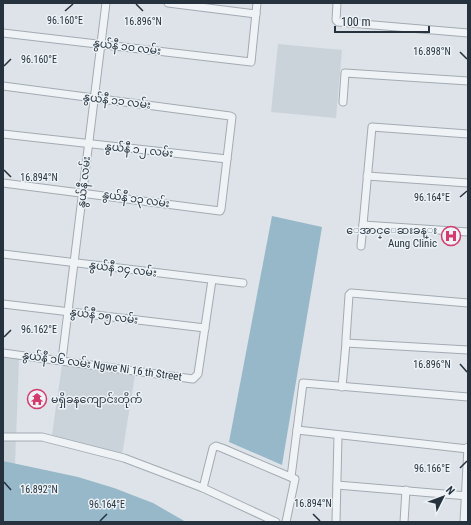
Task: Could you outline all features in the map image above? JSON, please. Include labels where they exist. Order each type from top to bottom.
[{"type":"street","name":"နွယ်နီ လမ်း","points":[[62,360],[67,311],[84,192],[88,144],[106,3]]},
{"type":"street","points":[[168,3],[256,14],[257,3]]},
{"type":"street","points":[[337,3],[336,21],[468,33]]},
{"type":"street","name":"နွယ်နီ ၁၀ လမ်း","points":[[3,33],[251,62],[256,14]]},
{"type":"street","points":[[343,102],[346,73],[468,81]]},
{"type":"street","name":"နွယ်နီ ၁၁ လမ်း","points":[[3,86],[231,116],[227,159]]},
{"type":"street","points":[[361,246],[372,127],[468,134]]},
{"type":"street","name":"နွယ်နီ ၁၂ လမ်း","points":[[3,134],[227,159]]},
{"type":"street","name":"နွယ်နီ ၁၃ လမ်း","points":[[3,182],[221,210],[227,159]]},
{"type":"street","points":[[367,176],[468,183]]},
{"type":"street","points":[[363,225],[468,232]]},
{"type":"street","name":"နွယ်နီ ၁၄ လမ်း","points":[[3,254],[243,283]]},
{"type":"street","points":[[205,328],[212,280]]},
{"type":"street","points":[[342,387],[351,293],[468,303]]},
{"type":"street","name":"နွယ်နီ ၁၅ လမ်း","points":[[3,304],[205,328]]},
{"type":"street","name":"နွယ်နီ ၁၆ လမ်း Ngwe Ni 16 th Street","points":[[3,353],[193,379],[198,374],[205,328]]},
{"type":"street","points":[[346,342],[468,350]]},
{"type":"street","points":[[291,477],[302,383],[468,397]]},
{"type":"street","points":[[297,430],[468,448],[467,496],[464,522]]},
{"type":"street","points":[[336,522],[338,435]]},
{"type":"street","points":[[3,437],[42,437],[124,458],[203,488],[276,522]]},
{"type":"street","points":[[203,488],[214,446],[291,477],[296,481],[286,522]]},
{"type":"street","points":[[337,485],[467,496]]},
{"type":"street","points":[[404,522],[406,490]]},
{"type":"shaded area","points":[[278,44],[342,50],[336,118],[271,112]]},
{"type":"shaded area","points":[[3,356],[19,359],[15,464],[3,461]]},
{"type":"shaded area","points":[[62,365],[135,375],[122,455],[52,435]]},
{"type":"water","points":[[272,216],[322,227],[282,465],[229,442]]},
{"type":"water","points":[[3,461],[78,477],[114,488],[153,503],[186,522],[3,522]]},
{"type":"place","name":"ေအာင္ေဆးခန္း Aung Clinic","points":[[451,236]]},
{"type":"place","name":"မရှိခနကျောင်းတိုက်","points":[[37,399]]}]
